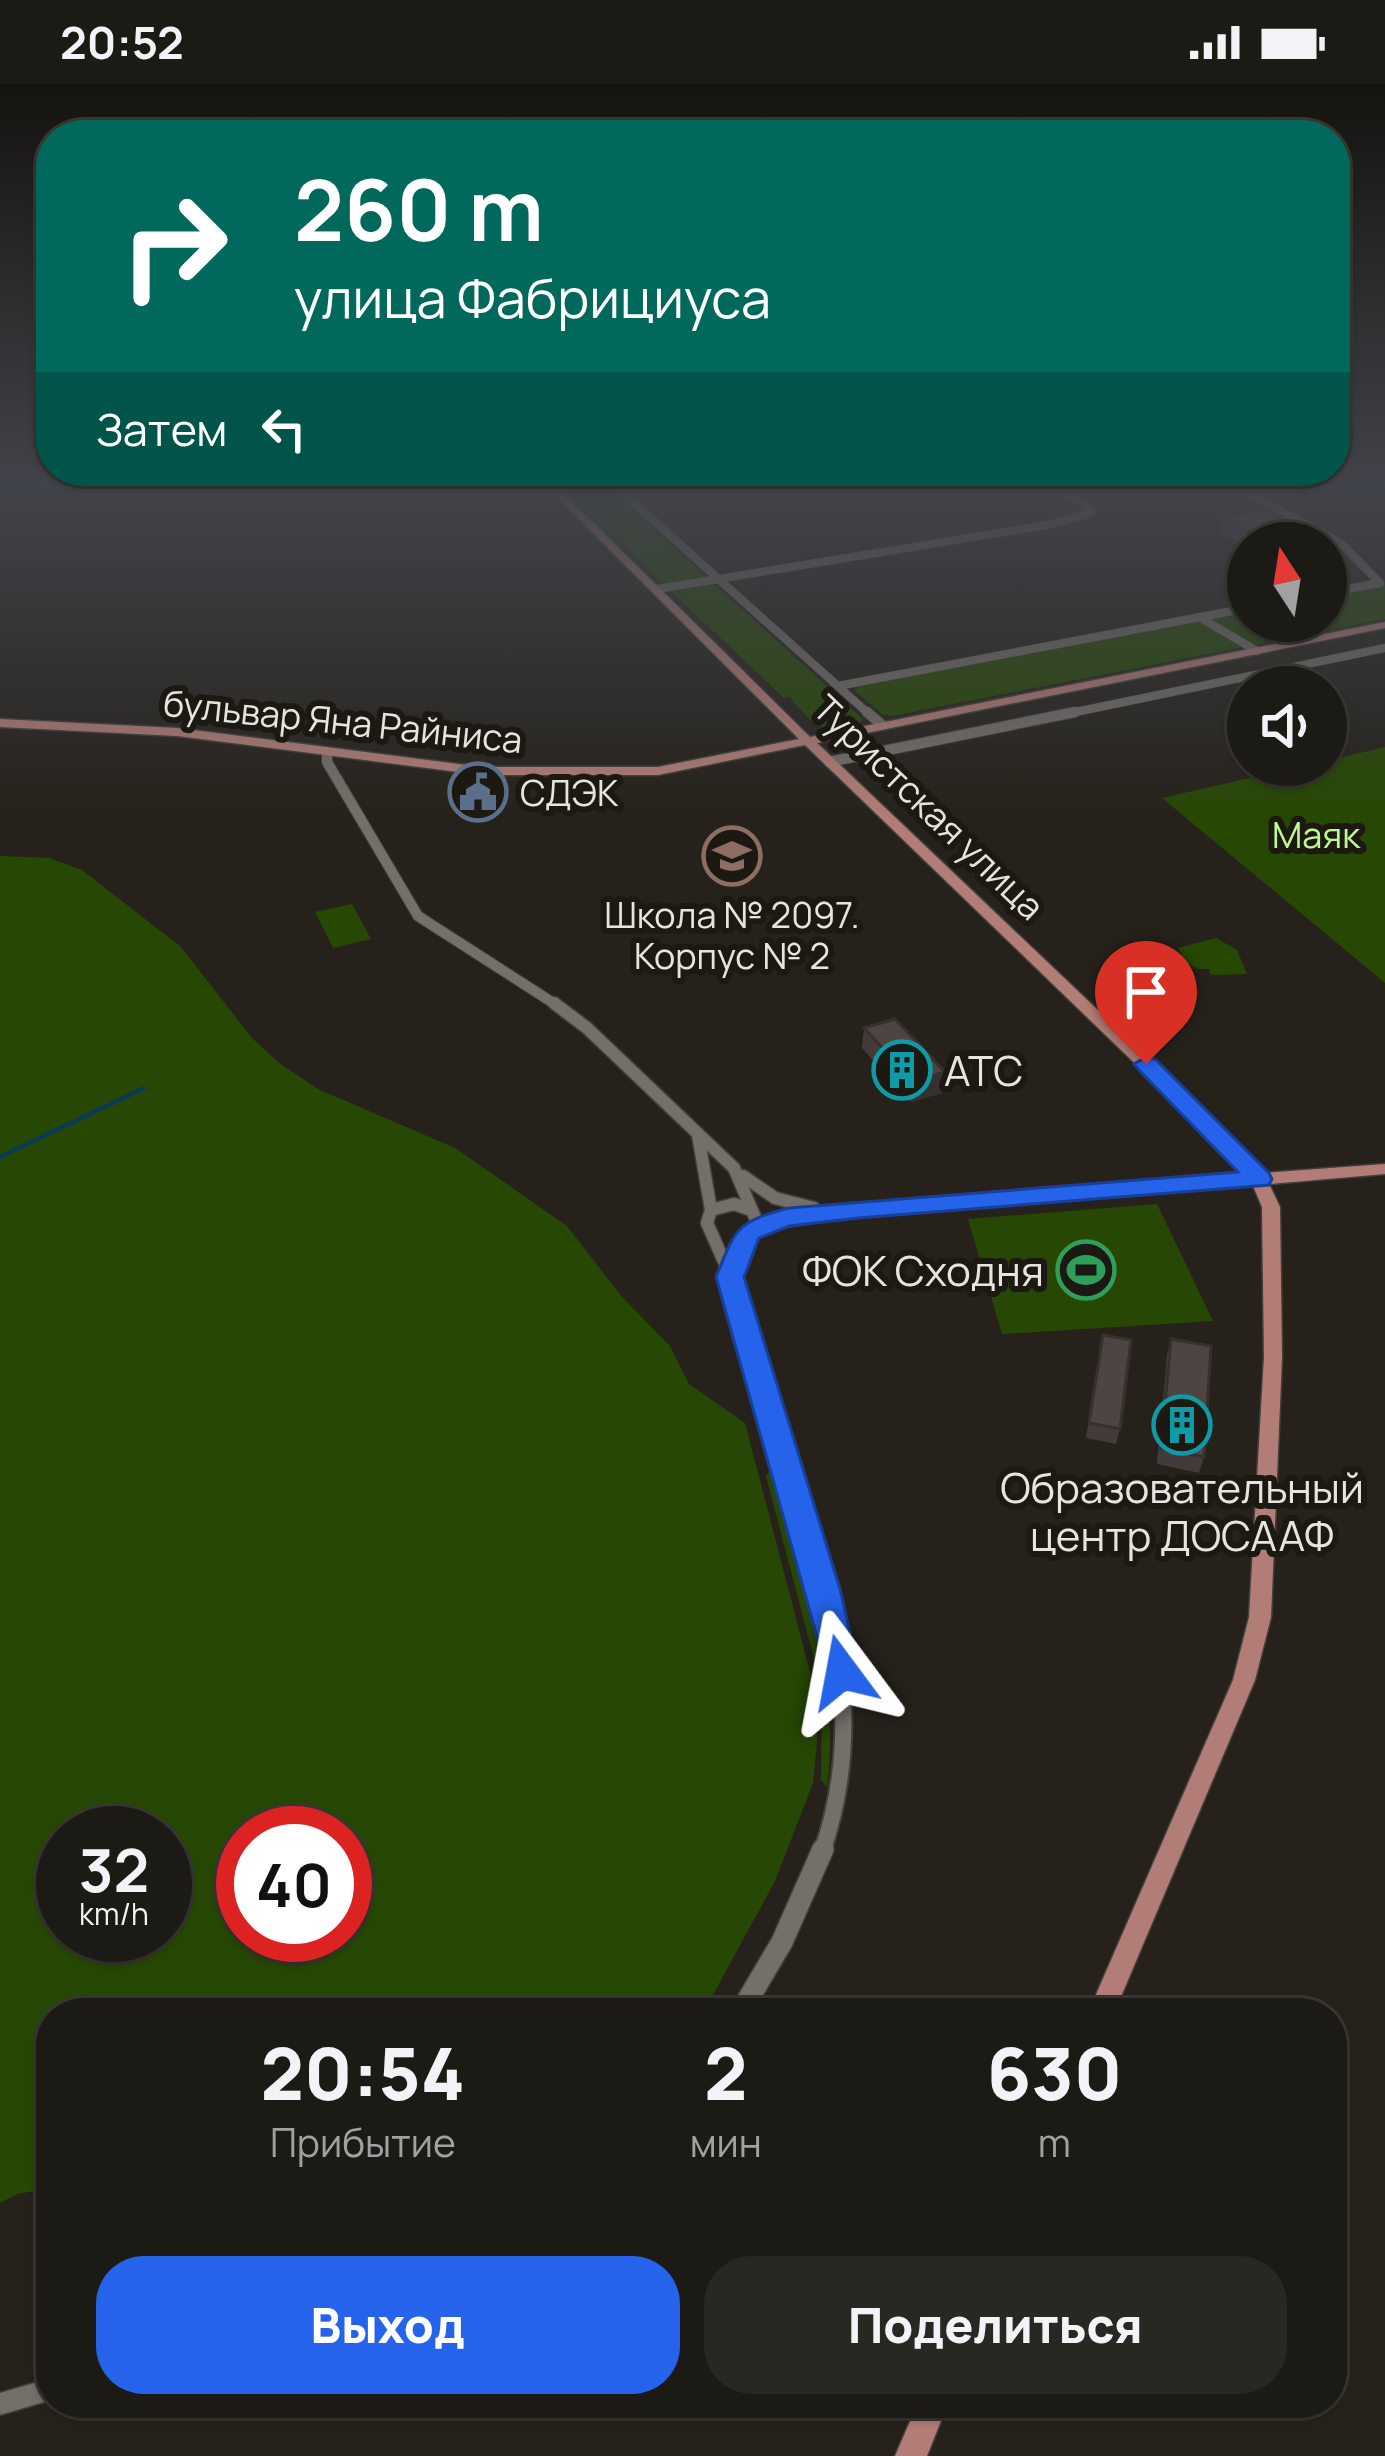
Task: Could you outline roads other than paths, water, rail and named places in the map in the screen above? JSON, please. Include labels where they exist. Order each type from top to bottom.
[{"type":"main road","name":"Туристская улица","points":[[663,596],[1190,1106],[1259,1179]]},
{"type":"main road","points":[[812,742],[838,743],[1385,630]]},
{"type":"main road","name":"бульвар Яна Райниса","points":[[0,723],[150,729],[482,771],[677,769],[1257,651],[1385,630]]},
{"type":"main road","points":[[1107,1998],[1244,1680],[1257,1632],[1266,1567],[1274,1357],[1271,1207],[1259,1179],[1385,1169]]},
{"type":"main road","points":[[911,2456],[927,2418]]},
{"type":"street","points":[[738,596],[882,725]]},
{"type":"street","points":[[838,686],[1227,612]]},
{"type":"street","points":[[1199,617],[1257,651]]},
{"type":"street","points":[[830,762],[1385,648]]},
{"type":"street","points":[[1280,655],[1297,665]]},
{"type":"street","points":[[1205,670],[1222,681]]},
{"type":"street","points":[[327,752],[327,762],[418,916],[574,1016],[734,1168],[775,1198],[821,1209]]},
{"type":"street","points":[[698,1135],[711,1210],[707,1223],[730,1277],[823,1589],[842,1672],[846,1723],[838,1796],[824,1853],[797,1913],[749,1998]]},
{"type":"street","points":[[730,1277],[752,1220],[734,1168]]},
{"type":"street","points":[[711,1210],[728,1204],[752,1220],[1259,1179]]},
{"type":"street","points":[[714,1232],[726,1237],[752,1220],[821,1209],[858,1209]]},
{"type":"street","points":[[0,2404],[36,2393]]},
{"type":"waterway","points":[[0,1157],[144,1088]]},
{"type":"place","name":"СДЭК","points":[[478,792]]},
{"type":"place","name":"Школа № 2097. Корпус № 2","points":[[732,856]]},
{"type":"place","name":"АТС","points":[[902,1070]]},
{"type":"place","name":"ФОК Сходня","points":[[1086,1270]]},
{"type":"place","name":"Образовательный центр ДОСААФ","points":[[1182,1425]]},
{"type":"park label","name":"Маяк","points":[[1316,834]]}]
